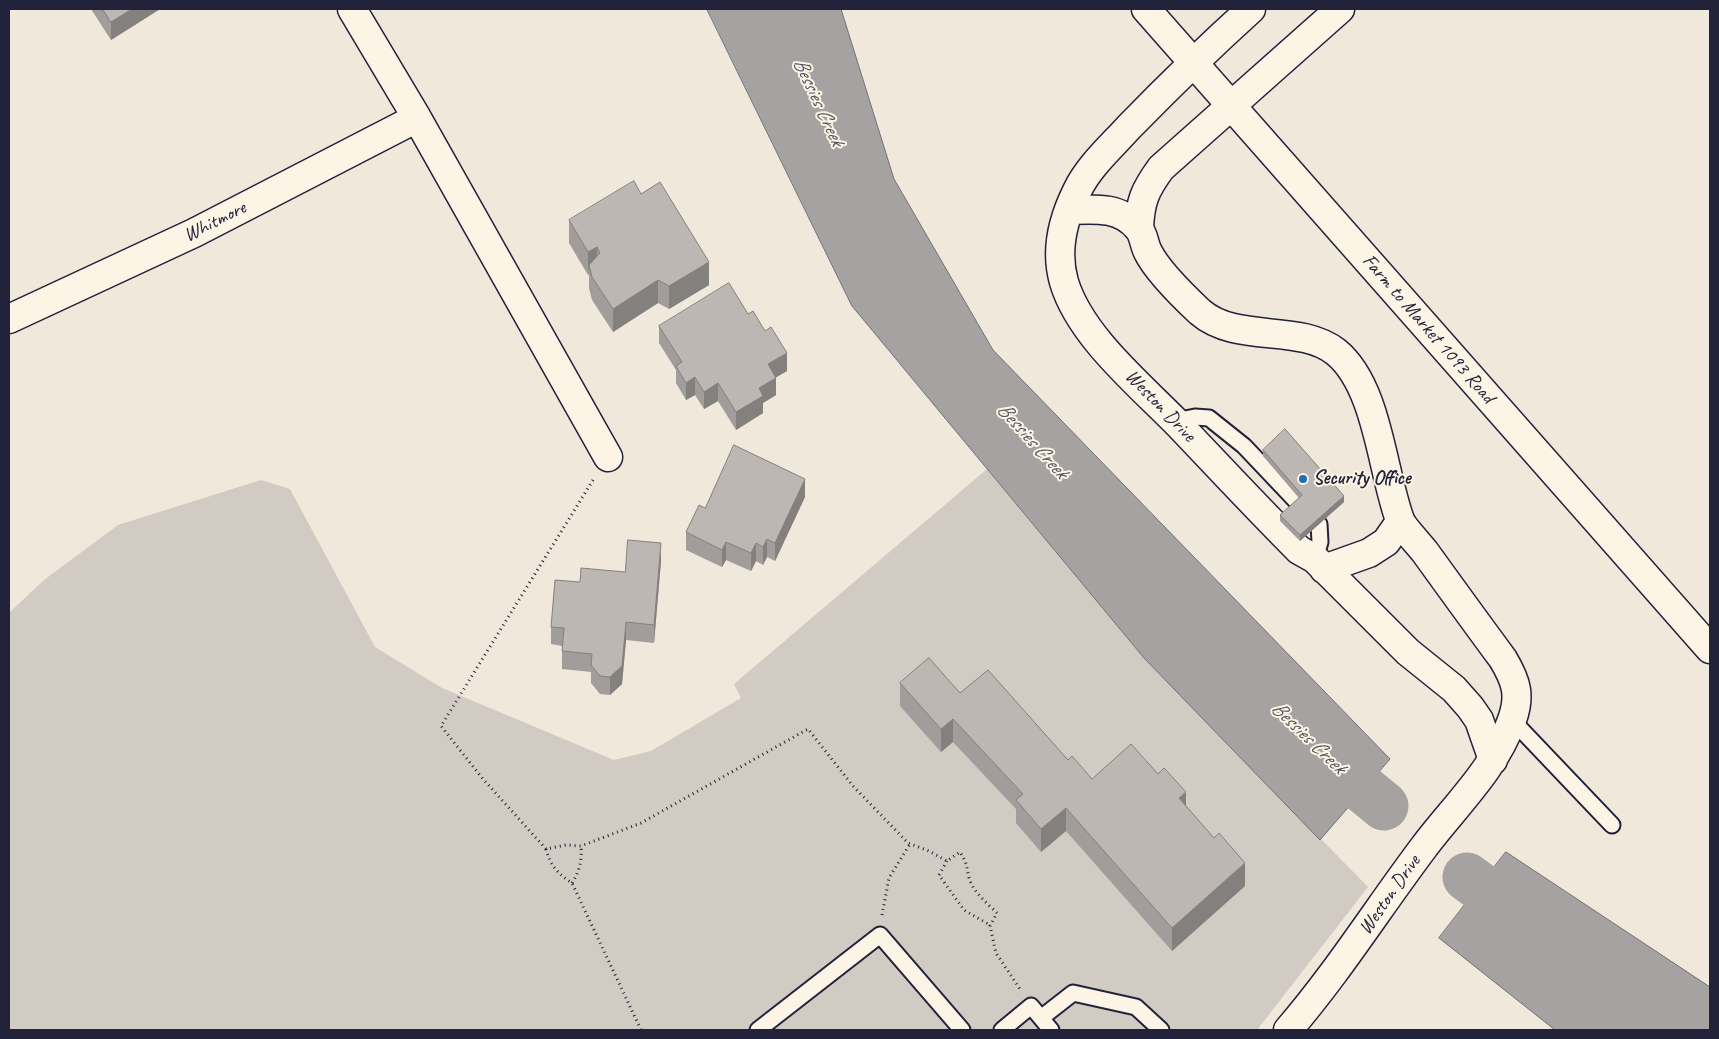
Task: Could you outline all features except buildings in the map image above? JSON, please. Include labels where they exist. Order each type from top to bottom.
[{"type":"street","points":[[352,9],[417,118],[608,457]]},
{"type":"street","name":"Farm to Market 1093 Road","points":[[1146,9],[1710,649]]},
{"type":"street","name":"Weston Drive","points":[[1251,9],[1192,62],[1094,164],[1077,189],[1069,210],[1060,249],[1060,266],[1070,299],[1099,341],[1299,550],[1320,564],[1408,652],[1454,690],[1470,706],[1479,720],[1492,760]]},
{"type":"street","name":"Weston Drive","points":[[1288,1030],[1321,992],[1424,848],[1492,760],[1512,720],[1517,699],[1515,679],[1497,651],[1400,522],[1374,423],[1352,370],[1336,352],[1319,343],[1295,337],[1220,325],[1202,313],[1180,291],[1148,253],[1139,229],[1140,208],[1146,190],[1161,168],[1340,9]]},
{"type":"street","name":"Whitmore","points":[[9,319],[194,233],[417,118]]},
{"type":"street","points":[[1069,210],[1103,208],[1125,216],[1139,229]]},
{"type":"street","points":[[1320,564],[1369,553],[1386,542],[1400,522]]},
{"type":"lane","points":[[1175,421],[1195,417],[1209,418],[1244,446],[1299,504]]},
{"type":"lane","points":[[1319,524],[1320,564]]},
{"type":"lane","points":[[1512,720],[1612,825]]},
{"type":"lane","points":[[758,1030],[880,936],[962,1030]]},
{"type":"lane","points":[[1041,1018],[1073,993],[1136,1007],[1161,1030]]},
{"type":"lane","points":[[1002,1030],[1031,1006],[1051,1030]]},
{"type":"path","points":[[608,457],[441,726],[483,779],[546,849],[550,863],[561,876],[572,882],[642,1030]]},
{"type":"path","points":[[546,849],[566,845],[581,846],[641,823],[808,729],[853,786],[910,844],[930,851],[947,861]]},
{"type":"path","points":[[880,936],[888,878],[910,844]]},
{"type":"path","points":[[572,882],[578,873],[582,859],[581,846]]},
{"type":"path","points":[[990,925],[964,910],[939,874],[947,861],[960,852],[968,864],[969,879],[974,888],[997,913],[990,925],[996,953],[1031,1006]]},
{"type":"shaded area","points":[[987,469],[1144,658],[1368,887],[1257,1030],[9,1030],[9,613],[44,580],[118,525],[261,480],[290,489],[375,647],[442,688],[614,760],[651,751],[741,698],[734,684]]},
{"type":"water","points":[[707,9],[841,9],[894,179],[993,350],[1390,759],[1320,840],[1144,658],[852,306]]},
{"type":"water","points":[[1506,852],[1710,987],[1710,1030],[1555,1030],[1439,938]]},
{"type":"waterway","name":"Bessies Creek","points":[[1312,747],[1384,806]]},
{"type":"waterway","name":"Bessies Creek","points":[[1467,877],[1534,926]]},
{"type":"place","name":"Security Office","points":[[1303,479]]}]
